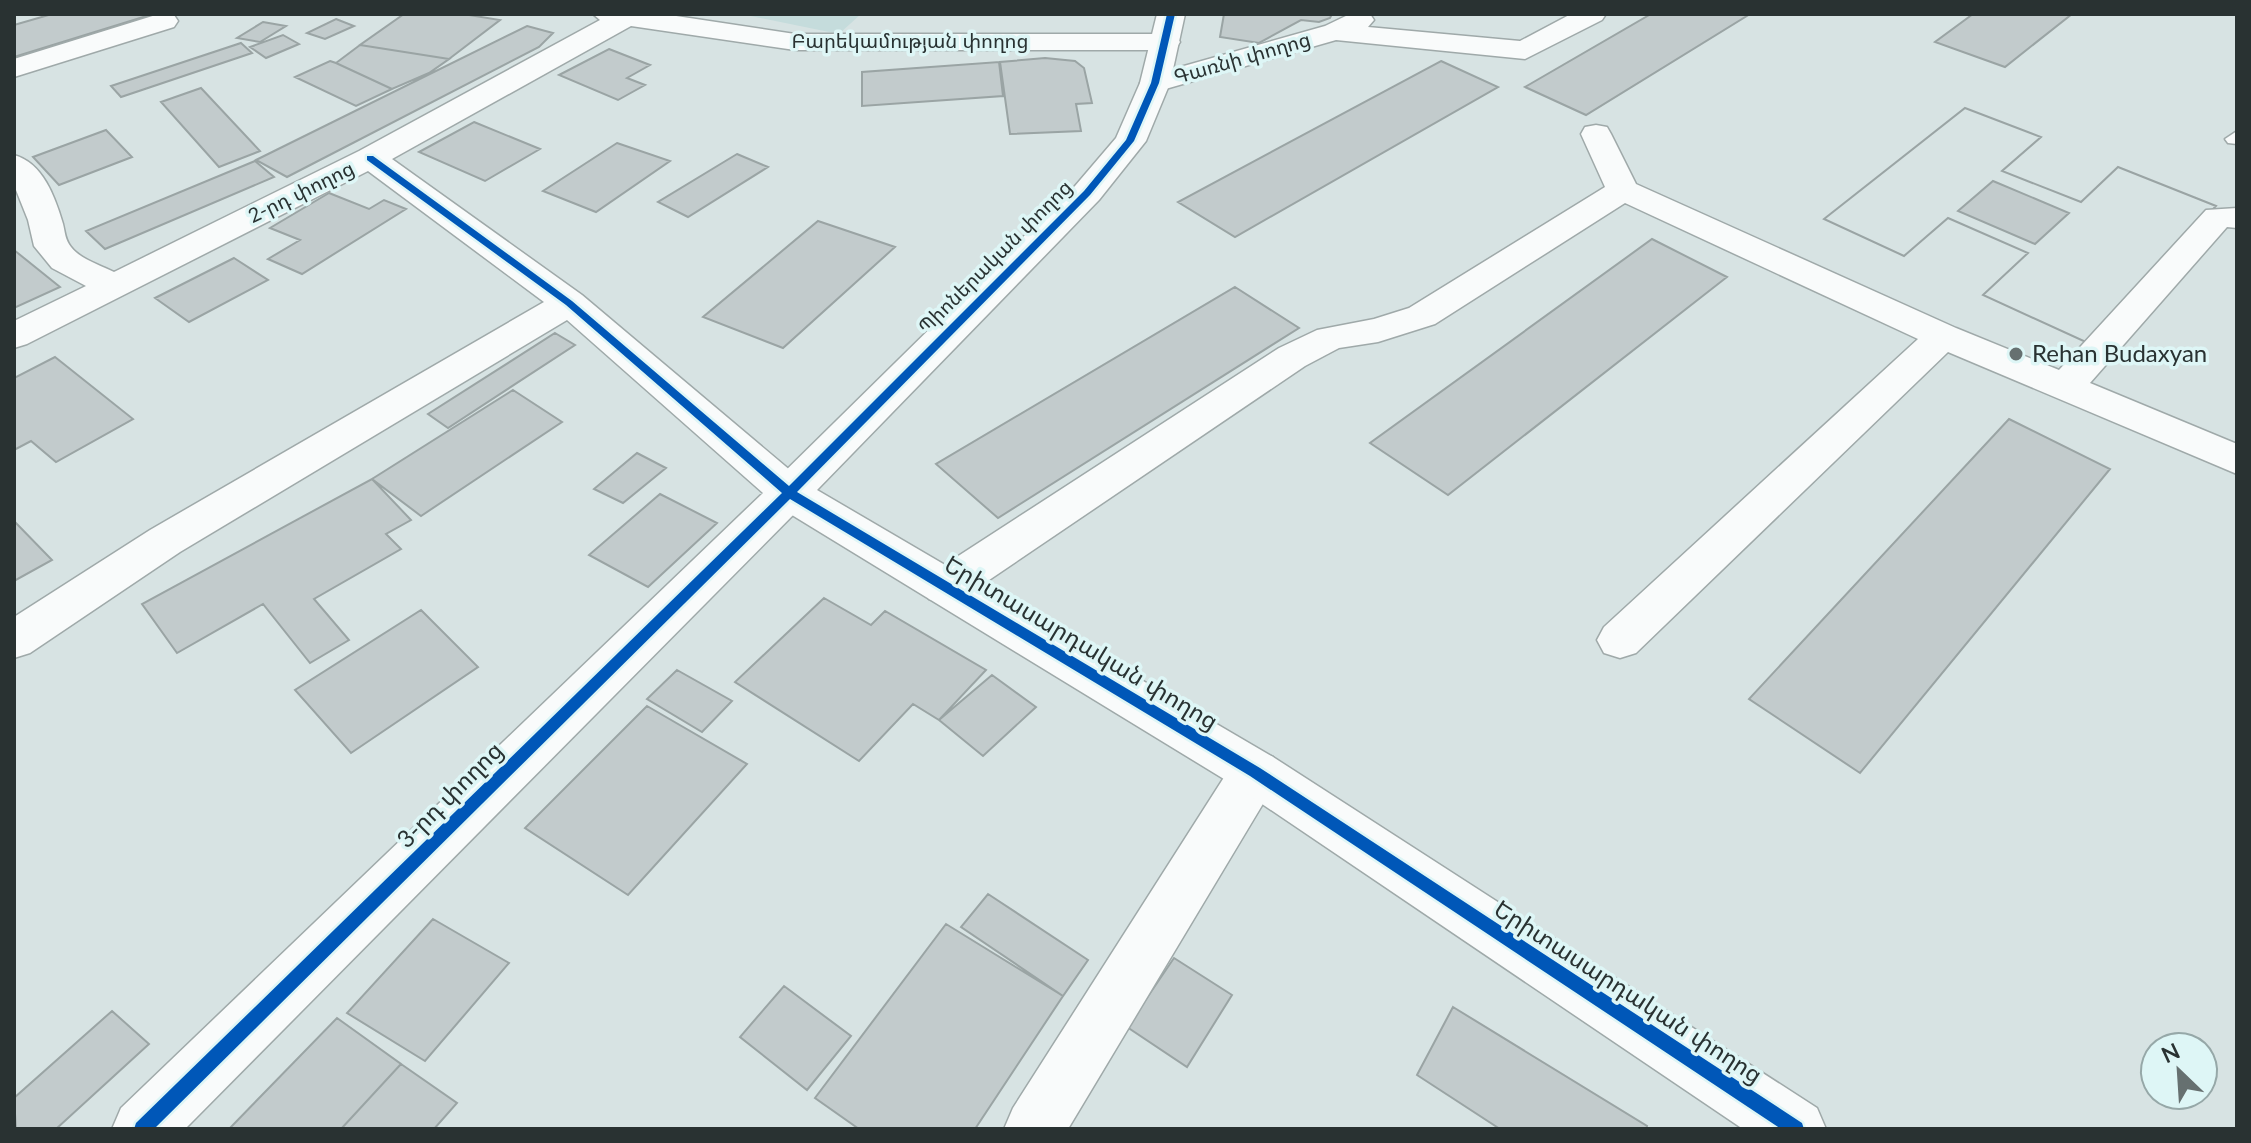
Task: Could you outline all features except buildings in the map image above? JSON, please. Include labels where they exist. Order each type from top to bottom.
[{"type":"street","name":"Գառնի փողոց","points":[[1155,83],[1335,32],[1373,14]]},
{"type":"street","points":[[1335,32],[1525,50],[1592,14]]},
{"type":"street","name":"Բարեկամության փողոց","points":[[617,16],[795,42],[1169,28]]},
{"type":"street","name":"2-րդ փողոց","points":[[14,336],[370,158],[617,16]]},
{"type":"street","points":[[14,68],[164,21]]},
{"type":"street","name":"Պիոներական փողոց","points":[[789,493],[1087,193],[1130,141],[1155,83],[1169,28]]},
{"type":"street","points":[[1596,134],[1623,190],[1943,336],[2237,460]]},
{"type":"street","name":"Երիտասարդական փողոց","points":[[370,158],[569,303],[789,493],[1255,772],[1796,1129]]},
{"type":"street","points":[[14,165],[25,173],[45,220],[51,246],[64,261],[113,285]]},
{"type":"street","points":[[945,587],[1292,357],[1330,338],[1378,330],[1422,316],[1623,190]]},
{"type":"street","points":[[2064,388],[2218,217],[2237,218]]},
{"type":"street","points":[[14,640],[165,541],[569,303]]},
{"type":"street","points":[[1620,640],[1943,336]]},
{"type":"street","name":"3-րդ փողոց","points":[[142,1129],[789,493]]},
{"type":"street","points":[[1034,1129],[1255,772]]},
{"type":"shaded area","points":[[741,14],[861,14],[839,34]]},
{"type":"cycle path","points":[[142,1129],[789,493],[1087,193],[1130,141],[1155,83],[1171,14]]},
{"type":"cycle path","points":[[370,158],[569,303],[789,493],[1255,772],[1796,1129]]},
{"type":"place","name":"Rehan Budaxyan","points":[[2016,354]]}]
